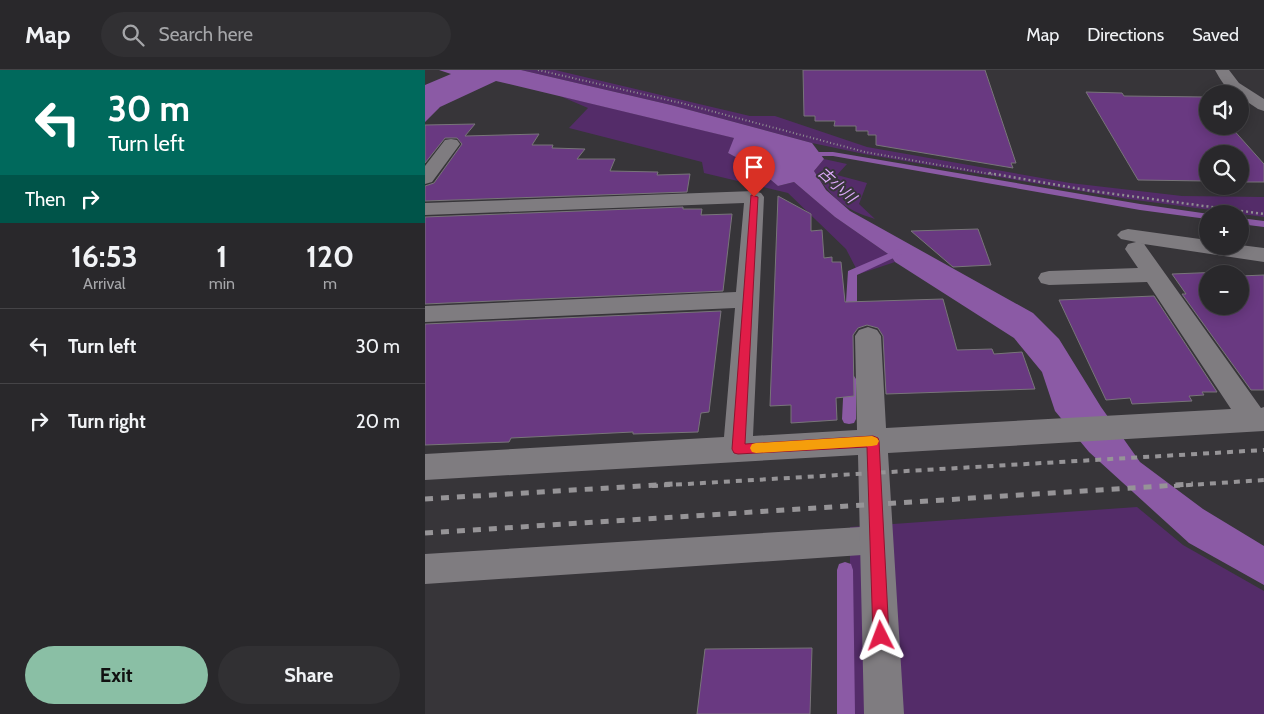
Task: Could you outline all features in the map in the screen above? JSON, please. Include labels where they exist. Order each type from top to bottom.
[{"type":"street","points":[[1222,70],[1224,76],[1264,106]]},
{"type":"street","points":[[425,178],[451,144]]},
{"type":"street","points":[[425,209],[754,197],[738,449]]},
{"type":"street","points":[[1259,419],[1132,242],[1264,255]]},
{"type":"street","points":[[1049,278],[1154,275]]},
{"type":"street","points":[[425,314],[748,299]]},
{"type":"street","points":[[868,336],[884,714]]},
{"type":"street","points":[[425,468],[1259,419]]},
{"type":"lane","points":[[425,569],[877,540]]},
{"type":"path","points":[[538,70],[681,103],[865,152],[1092,191],[1264,214]]},
{"type":"shaded area","points":[[439,70],[521,70],[671,105],[812,143],[824,159],[814,171],[826,190],[850,211],[1033,313],[1059,339],[1101,407],[1140,462],[1203,509],[1264,546],[1264,585],[1189,543],[1089,452],[1055,411],[1042,372],[1014,338],[895,262],[891,256],[835,217],[794,182],[778,186],[758,169],[728,153],[734,138],[496,81],[440,107],[425,122],[425,85],[451,74]]},
{"type":"shaded area","points":[[521,70],[555,70],[750,116],[775,116],[867,147],[1070,183],[1182,196],[1264,197],[1264,217],[1249,215],[1249,205],[1199,205],[1199,208],[1128,199],[864,154],[812,143],[671,105]]},
{"type":"shaded area","points":[[560,96],[735,138],[728,153],[758,169],[778,186],[794,182],[835,217],[891,256],[895,262],[859,274],[846,249],[788,193],[704,173],[702,162],[569,128],[588,108]]},
{"type":"shaded area","points":[[824,159],[847,164],[837,175],[867,183],[859,204],[875,219],[847,207],[827,189],[814,171]]},
{"type":"shaded area","points":[[1137,507],[1183,545],[1264,591],[1264,714],[850,714],[850,527]]},
{"type":"building","points":[[803,70],[985,70],[1016,163],[1011,163],[1013,168],[876,145],[876,135],[868,135],[868,131],[856,131],[856,126],[834,126],[835,121],[815,121],[815,116],[804,116]]},
{"type":"building","points":[[1086,92],[1122,93],[1124,96],[1199,97],[1199,135],[1238,135],[1247,145],[1199,145],[1199,181],[1138,180]]},
{"type":"building","points":[[475,124],[465,136],[539,134],[532,145],[553,145],[552,148],[585,149],[577,159],[615,159],[610,171],[658,172],[657,175],[690,174],[687,192],[425,201],[425,186],[434,183],[462,144],[457,138],[445,138],[425,163],[425,125]]},
{"type":"building","points":[[1249,147],[1264,164],[1264,182],[1249,182]]},
{"type":"building","points":[[778,196],[811,214],[811,231],[822,230],[824,258],[832,257],[832,262],[841,262],[845,302],[943,299],[957,350],[992,349],[994,354],[1022,352],[1035,389],[886,394],[883,336],[878,328],[867,325],[858,328],[853,335],[854,396],[836,398],[837,420],[791,423],[791,405],[770,406]]},
{"type":"building","points":[[683,207],[683,209],[702,209],[701,215],[732,214],[723,291],[425,304],[425,217]]},
{"type":"building","points":[[978,229],[991,265],[953,267],[911,231]]},
{"type":"building","points":[[1199,273],[1199,315],[1249,315],[1249,276],[1264,275],[1264,390],[1251,390],[1182,294],[1186,294],[1172,274]]},
{"type":"building","points":[[1154,296],[1217,392],[1202,392],[1204,395],[1189,396],[1192,401],[1132,404],[1130,398],[1106,400],[1059,300]]},
{"type":"building","points":[[721,311],[709,412],[701,413],[698,432],[633,434],[633,432],[511,438],[509,442],[425,445],[425,324]]},
{"type":"building","points":[[812,648],[810,714],[697,714],[705,649]]},
{"type":"waterway","points":[[803,154],[833,154],[1140,207],[1199,215]]},
{"type":"waterway","points":[[1249,222],[1264,224]]},
{"type":"waterway","points":[[851,317],[852,273],[899,252]]},
{"type":"waterway","points":[[849,419],[850,379]]},
{"type":"waterway","points":[[845,570],[846,714]]},
{"type":"railway","points":[[652,486],[1264,450]]},
{"type":"railway","points":[[1174,486],[1264,480]]},
{"type":"railway","points":[[425,499],[674,484]]},
{"type":"railway","points":[[425,533],[1193,484]]},
{"type":"slow traffic","points":[[756,448],[872,441]]},
{"type":"route","points":[[754,197],[738,449],[873,441],[881,636]]},
{"type":"water label","name":"古小川","points":[[837,185]]}]
